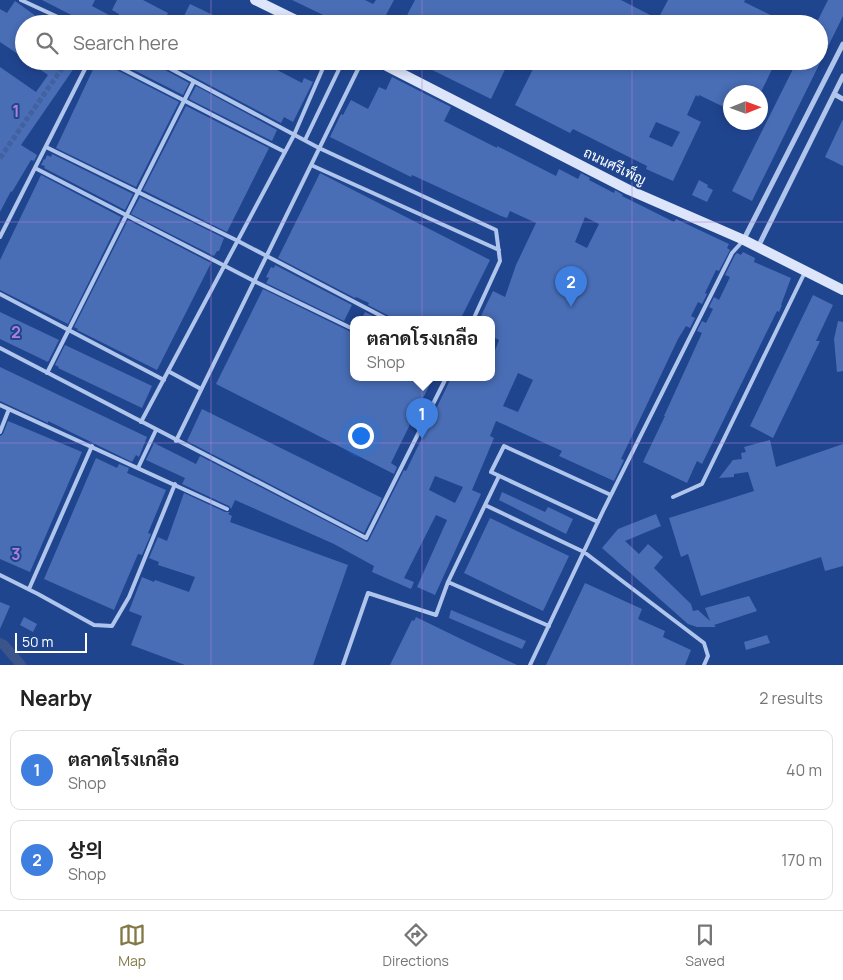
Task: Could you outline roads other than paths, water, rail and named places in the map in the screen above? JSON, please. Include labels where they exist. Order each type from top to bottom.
[{"type":"main road","points":[[255,0],[286,15]]},
{"type":"main road","name":"ถนนศรีเพ็ญ","points":[[395,70],[629,190],[744,240],[843,290]]},
{"type":"street","points":[[744,240],[843,44]]},
{"type":"street","points":[[758,248],[843,76]]},
{"type":"street","points":[[834,94],[843,99]]},
{"type":"lane","points":[[21,0],[53,15]]},
{"type":"lane","points":[[0,237],[84,70]]},
{"type":"lane","points":[[124,70],[285,152]]},
{"type":"lane","points":[[173,70],[319,148],[496,230],[500,261],[475,316]]},
{"type":"lane","points":[[141,422],[294,135],[322,70]]},
{"type":"lane","points":[[305,140],[339,70]]},
{"type":"lane","points":[[176,441],[358,70]]},
{"type":"lane","points":[[47,373],[194,81]]},
{"type":"lane","points":[[46,147],[238,241],[382,316]]},
{"type":"lane","points":[[311,165],[499,250]]},
{"type":"lane","points":[[35,168],[254,281],[350,328]]},
{"type":"lane","points":[[530,665],[611,495],[732,253],[744,240]]},
{"type":"lane","points":[[672,497],[702,484],[805,272]]},
{"type":"lane","points":[[0,294],[164,380]]},
{"type":"lane","points":[[0,348],[366,538],[444,381]]},
{"type":"lane","points":[[168,371],[201,390]]},
{"type":"lane","points":[[0,405],[227,509]]},
{"type":"lane","points":[[0,432],[9,409]]},
{"type":"lane","points":[[138,468],[156,430]]},
{"type":"lane","points":[[29,589],[92,446]]},
{"type":"lane","points":[[598,522],[491,472],[504,446],[611,495]]},
{"type":"lane","points":[[343,665],[368,594],[436,615],[448,582],[499,476]]},
{"type":"lane","points":[[0,575],[29,589],[94,626],[112,626],[129,597],[176,484]]},
{"type":"lane","points":[[485,505],[584,552],[704,643],[708,656],[704,665]]},
{"type":"lane","points":[[448,582],[548,626]]},
{"type":"waterway","points":[[0,643],[4,645],[21,665]]},
{"type":"tunnel","points":[[0,158],[61,70]]},
{"type":"place","name":"상의","points":[[571,307]]},
{"type":"place","name":"ตลาดโรงเกลือ","points":[[422,439]]}]
